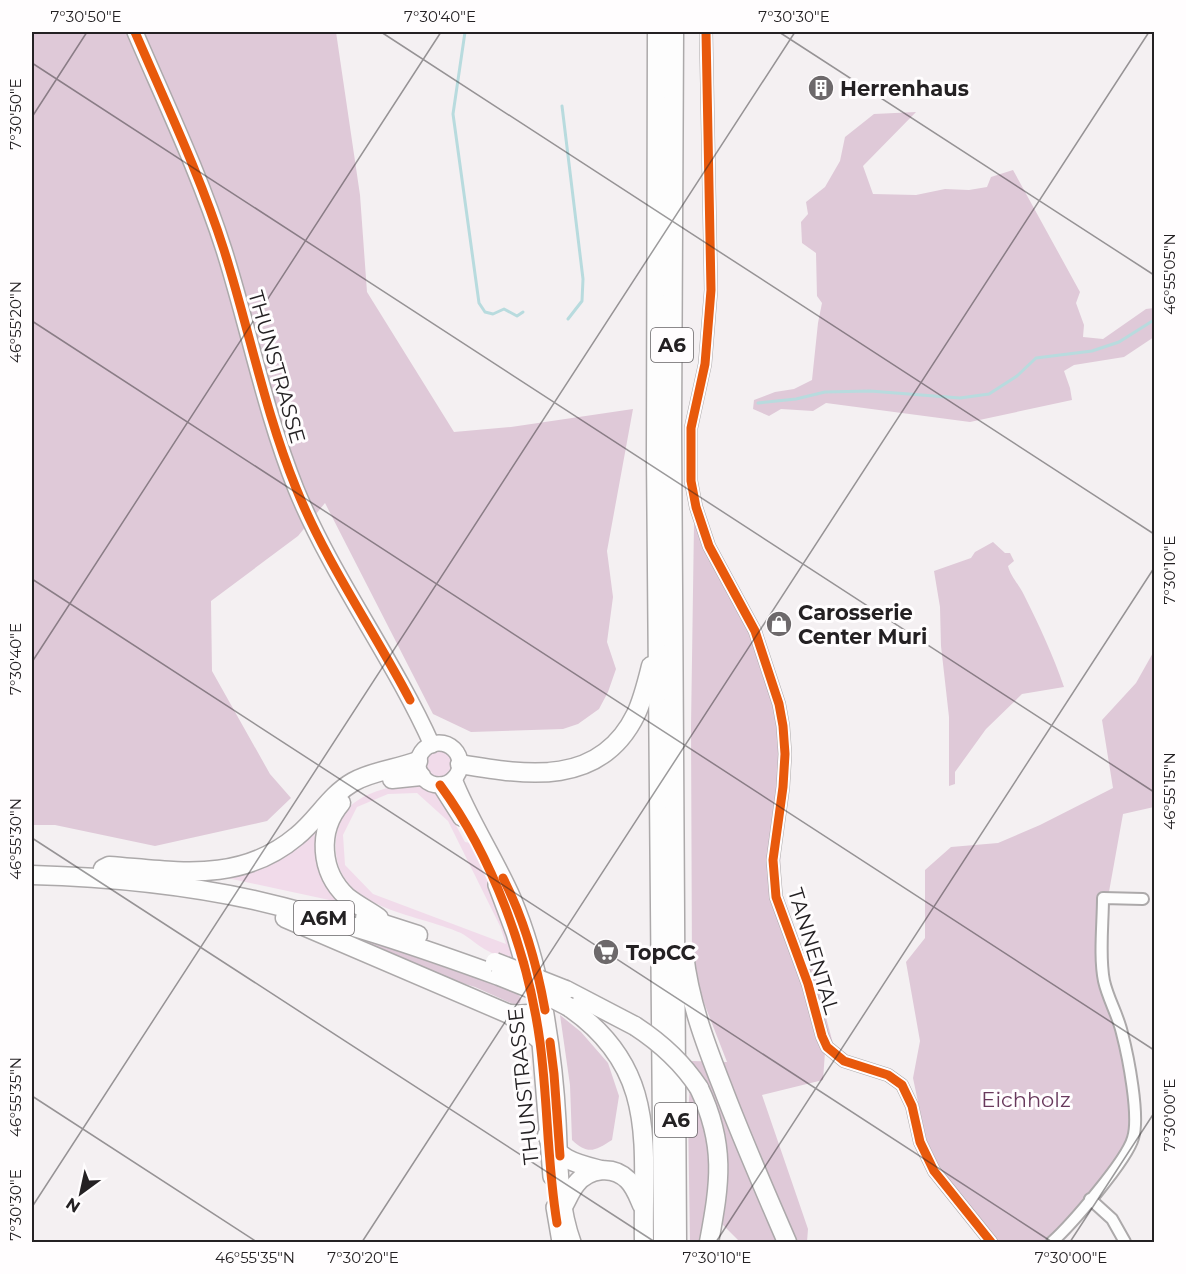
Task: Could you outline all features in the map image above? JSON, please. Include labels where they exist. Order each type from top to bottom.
[{"type":"highway","name":"A6","points":[[657,32],[655,348],[663,1242]]},
{"type":"highway","name":"A6","points":[[674,32],[672,347],[677,1242]]},
{"type":"highway","points":[[451,776],[561,771],[591,760],[618,740],[635,714],[642,698],[657,645]]},
{"type":"highway","points":[[99,871],[109,866],[194,873],[219,871],[258,861],[287,844],[353,782],[366,776],[420,768]]},
{"type":"highway","points":[[388,924],[348,897],[339,888],[326,863],[325,836],[335,809],[345,797],[369,784],[420,768]]},
{"type":"highway","name":"A6M","points":[[32,868],[153,876],[231,887],[308,903],[388,924],[635,1026],[668,1051],[690,1075],[699,1088],[711,1116],[718,1149],[718,1185],[709,1242]]},
{"type":"highway","points":[[674,871],[681,907],[685,969],[697,1018],[735,1120],[788,1242]]},
{"type":"highway","name":"A6M","points":[[32,875],[144,882],[229,895],[302,912],[497,969]]},
{"type":"highway","points":[[144,882],[170,891],[224,900],[274,914],[509,1014],[540,1040]]},
{"type":"highway","name":"A6M","points":[[567,999],[616,1051],[631,1080],[639,1107],[643,1135],[643,1206]]},
{"type":"highway","points":[[509,1014],[540,1008]]},
{"type":"highway","points":[[547,1136],[550,1145],[560,1156],[576,1163],[618,1173],[626,1178],[634,1187],[643,1206],[644,1242]]},
{"type":"highway","points":[[564,1205],[576,1183],[601,1170]]},
{"type":"main road","name":"THUNSTRASSE","points":[[135,32],[191,161],[211,214],[235,287],[282,450],[297,490],[334,569],[401,683],[432,745]]},
{"type":"main road","points":[[432,745],[451,747],[459,758],[451,776],[430,783],[420,768],[423,751],[432,745]]},
{"type":"main road","name":"THUNSTRASSE","points":[[451,776],[465,825],[496,886],[540,1008],[555,1074],[564,1205],[573,1242]]},
{"type":"main road","name":"THUNSTRASSE","points":[[540,1008],[547,1136],[554,1208],[560,1242]]},
{"type":"street","name":"TANNENTAL","points":[[706,32],[711,290],[706,357],[691,429],[691,481],[696,507],[709,546],[755,631],[774,684],[783,726],[785,771],[773,860],[774,881],[781,914],[808,984],[827,1047],[836,1057],[888,1075],[902,1085],[912,1106],[920,1142],[934,1171],[991,1242]]},
{"type":"street","points":[[1052,1242],[1090,1199],[1127,1151],[1133,1138],[1135,1128],[1133,1102],[1122,1032],[1104,980],[1103,898],[1143,899]]},
{"type":"street","points":[[1090,1199],[1112,1219],[1125,1242]]},
{"type":"shaded area","points":[[439,750],[450,754],[454,765],[450,776],[439,780],[428,776],[424,765],[428,754]]},
{"type":"shaded area","points":[[420,781],[434,788],[453,810],[452,818],[465,842],[471,843],[503,913],[517,963],[488,951],[461,933],[375,903],[357,892],[344,877],[337,858],[337,832],[348,808],[369,794]],"holes":[[[417,793],[448,821],[500,926],[506,944],[373,894],[345,865],[343,835],[357,807],[388,794]]]},
{"type":"shaded area","points":[[321,817],[338,894],[334,901],[227,878],[226,874]]},
{"type":"green space","points":[[32,32],[336,32],[360,195],[367,292],[454,432],[511,427],[633,409],[607,551],[613,597],[607,642],[616,669],[599,709],[578,724],[563,729],[471,732],[433,714],[325,503],[298,536],[211,601],[212,671],[270,774],[291,798],[267,821],[155,846],[55,825],[32,825]]},
{"type":"green space","points":[[916,112],[863,166],[873,194],[916,195],[945,189],[969,190],[987,187],[991,177],[1013,170],[1080,292],[1076,303],[1084,325],[1083,337],[1103,339],[1146,309],[1154,308],[1154,337],[1124,357],[1074,365],[1064,371],[1072,400],[970,422],[826,403],[813,411],[781,409],[769,416],[753,409],[754,400],[775,392],[794,389],[812,380],[822,303],[817,296],[816,253],[802,243],[801,222],[808,214],[806,202],[825,187],[840,161],[845,137],[874,114]]},
{"type":"green space","points":[[694,523],[707,555],[747,623],[772,688],[781,732],[780,894],[803,956],[813,969],[835,1051],[825,1052],[823,1080],[762,1095],[808,1229],[807,1242],[740,1242],[716,1218],[704,1214],[700,1242],[690,1242],[688,1112],[692,1061],[727,1062],[692,972],[691,727]]},
{"type":"green space","points":[[993,542],[1005,553],[1010,553],[1014,561],[1008,566],[1009,569],[1040,629],[1064,687],[1022,694],[986,729],[955,772],[955,784],[949,786],[949,717],[941,646],[940,607],[934,571],[971,558],[975,552]]},
{"type":"green space","name":"Eichholz","points":[[1154,651],[1154,807],[1123,814],[1105,914],[1104,979],[1135,1102],[1126,1150],[1050,1242],[995,1242],[947,1182],[929,1155],[913,1078],[920,1041],[906,962],[925,938],[925,870],[951,847],[998,843],[1040,825],[1113,788],[1102,720],[1136,683]]},
{"type":"green space","points":[[357,939],[363,939],[516,992],[521,998],[520,1003],[515,1005],[475,987],[433,974]]},
{"type":"green space","points":[[560,1015],[581,1032],[608,1063],[619,1096],[612,1140],[596,1149],[583,1148],[572,1140],[570,1085]]},
{"type":"waterway","points":[[465,32],[453,114],[479,303],[485,312],[493,314],[504,309],[517,316],[523,312]]},
{"type":"waterway","points":[[562,106],[583,279],[582,301],[568,319]]},
{"type":"waterway","points":[[758,403],[796,399],[825,392],[870,391],[960,398],[989,394],[1017,376],[1036,358],[1092,351],[1119,342],[1154,320]]},
{"type":"cycle path","points":[[135,32],[215,222],[275,430],[296,488],[321,543],[410,700]]},
{"type":"cycle path","points":[[706,32],[711,290],[705,364],[691,428],[691,481],[696,507],[709,546],[755,631],[779,704],[785,754],[773,860],[776,897],[808,984],[827,1047],[844,1061],[888,1075],[902,1085],[912,1106],[920,1142],[934,1171],[991,1242]]},
{"type":"cycle path","points":[[440,785],[459,813],[492,875],[527,975],[540,1042],[557,1223]]},
{"type":"cycle path","points":[[503,878],[529,942],[545,1010]]},
{"type":"cycle path","points":[[550,1042],[560,1156]]},
{"type":"place","name":"Herrenhaus","points":[[821,88]]},
{"type":"place","name":"Carosserie Center Muri","points":[[779,624]]},
{"type":"place","name":"TopCC","points":[[606,952]]}]
